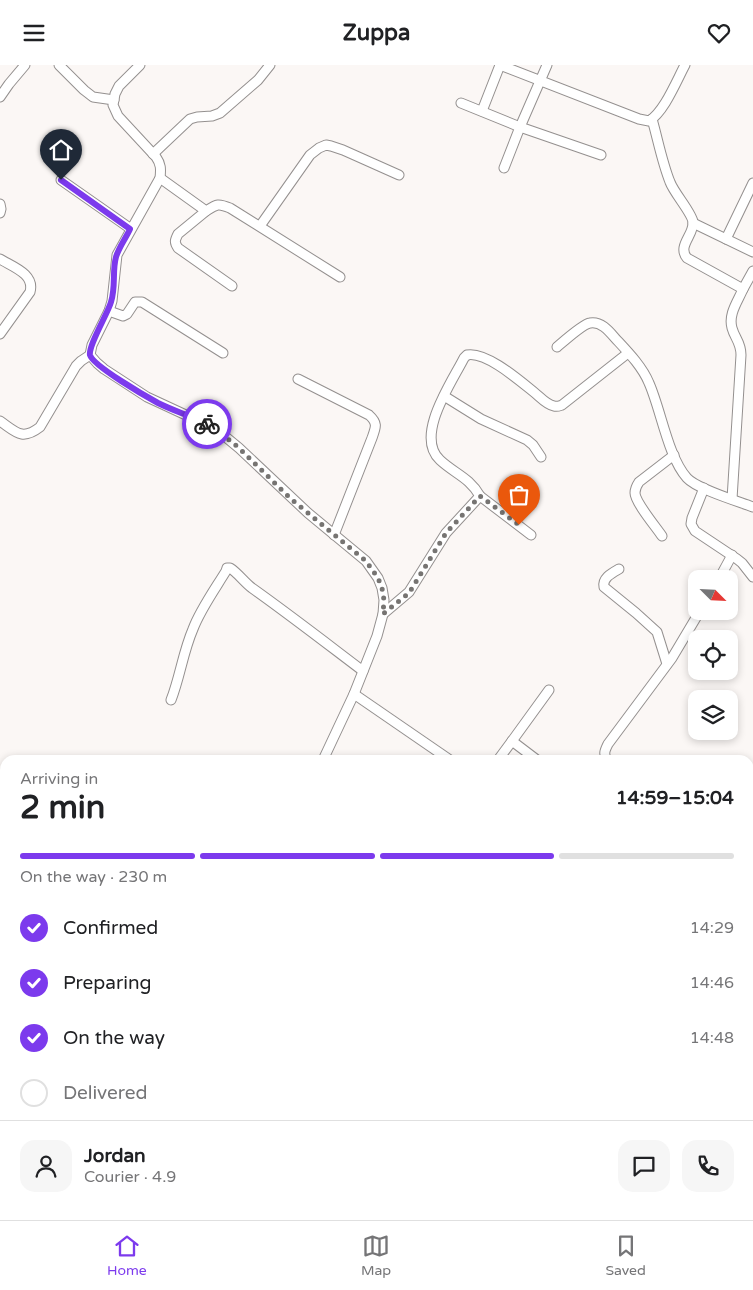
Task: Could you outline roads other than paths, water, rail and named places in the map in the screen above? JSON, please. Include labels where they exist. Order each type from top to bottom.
[{"type":"street","points":[[0,97],[25,65]]},
{"type":"street","points":[[59,65],[93,97],[114,100]]},
{"type":"street","points":[[0,421],[15,432],[24,435],[31,434],[40,427],[76,366],[90,355],[92,345],[109,311],[113,293],[116,255],[160,178],[160,163],[118,116],[114,105],[115,94],[119,86],[140,65]]},
{"type":"street","points":[[153,154],[190,119],[220,113],[258,80],[270,65]]},
{"type":"street","points":[[482,111],[500,65],[639,119],[649,121],[661,110],[685,65]]},
{"type":"street","points":[[504,168],[548,65]]},
{"type":"street","points":[[461,103],[520,127],[601,155]]},
{"type":"street","points":[[652,119],[674,192],[692,218],[691,232],[684,248],[686,258],[743,289]]},
{"type":"street","points":[[260,226],[310,155],[326,145],[399,175]]},
{"type":"street","points":[[160,178],[206,211]]},
{"type":"street","points":[[61,180],[130,229]]},
{"type":"street","points":[[726,239],[753,183]]},
{"type":"street","points":[[0,204],[0,213]]},
{"type":"street","points":[[232,286],[178,248],[175,243],[178,234],[206,211],[222,204],[340,277]]},
{"type":"street","points":[[693,223],[753,252]]},
{"type":"street","points":[[0,259],[23,272],[29,279],[31,286],[30,292],[0,335]]},
{"type":"street","points":[[732,499],[741,347],[732,327],[732,318],[733,310],[753,271]]},
{"type":"street","points":[[109,311],[123,316],[127,314],[135,303],[142,302],[223,353]]},
{"type":"street","points":[[557,347],[586,324],[593,322],[600,324],[608,330],[649,382],[674,455],[686,477],[704,488],[753,507]]},
{"type":"street","points":[[532,535],[480,496],[470,482],[437,458],[432,449],[431,441],[433,420],[437,408],[467,355],[475,354],[507,371],[552,406],[556,407],[562,405],[628,353]]},
{"type":"street","points":[[90,355],[104,369],[147,397],[216,429],[239,448],[291,499],[366,561],[378,578],[383,594],[383,614],[377,636],[354,694],[325,755]]},
{"type":"street","points":[[298,379],[370,415],[374,419],[376,427],[334,535]]},
{"type":"street","points":[[444,396],[482,419],[527,439],[541,457]]},
{"type":"street","points":[[662,536],[637,501],[636,487],[674,455]]},
{"type":"street","points":[[704,488],[691,524],[696,531],[742,563],[753,577]]},
{"type":"street","points":[[383,614],[409,593],[446,533],[480,496]]},
{"type":"street","points":[[724,570],[732,555]]},
{"type":"street","points":[[171,700],[193,627],[228,568],[363,671]]},
{"type":"street","points":[[619,569],[606,577],[603,582],[604,587],[657,632],[667,664]]},
{"type":"street","points":[[605,755],[608,744],[682,643],[695,620]]},
{"type":"street","points":[[502,755],[550,690]]},
{"type":"street","points":[[354,694],[443,755]]},
{"type":"street","points":[[512,741],[531,755]]}]
